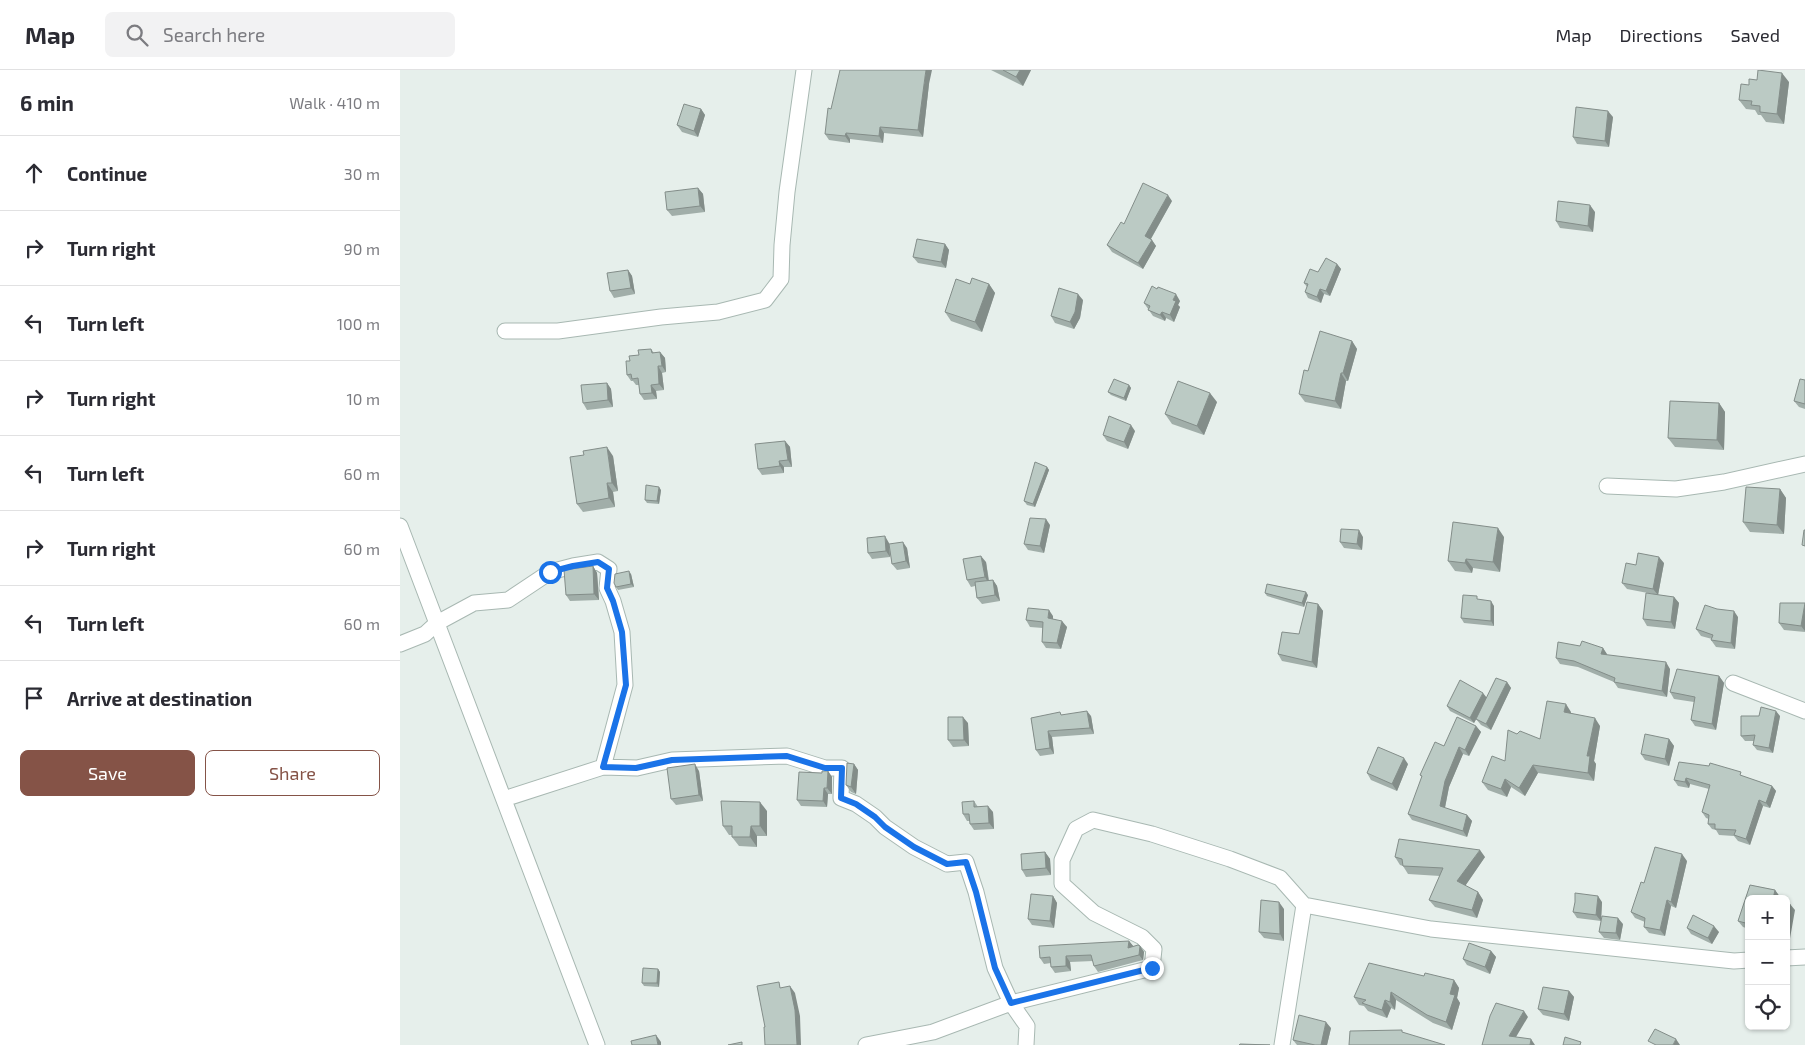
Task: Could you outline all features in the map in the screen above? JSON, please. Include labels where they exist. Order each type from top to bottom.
[{"type":"street","points":[[505,331],[558,331],[661,317],[718,312],[765,300],[781,279],[787,192],[804,70]]},
{"type":"street","points":[[1607,486],[1676,488],[1724,482],[1805,464]]},
{"type":"street","points":[[400,526],[598,1045]]},
{"type":"street","points":[[400,644],[425,634],[437,623],[474,603],[508,600],[550,572],[598,562],[609,569],[607,588],[622,632],[626,685],[603,767]]},
{"type":"street","points":[[1733,683],[1805,711]]},
{"type":"street","points":[[504,799],[603,767],[636,768],[672,760],[787,756],[825,768],[842,768],[841,798],[856,804],[914,847],[947,864],[966,862],[976,892],[995,968],[1011,1003],[1027,1026],[1026,1045]]},
{"type":"street","points":[[866,1045],[932,1032],[1011,1003],[1152,968],[1154,949],[1142,937],[1094,913],[1062,884],[1062,860],[1076,829],[1093,820],[1152,834],[1230,859],[1280,878],[1304,905],[1431,930],[1725,960],[1745,960]]},
{"type":"street","points":[[1282,1045],[1304,905]]},
{"type":"street","points":[[1790,958],[1805,957]]},
{"type":"building","points":[[840,70],[926,70],[918,130],[880,127],[879,136],[846,133],[845,136],[825,134],[828,108],[831,109]]},
{"type":"building","points":[[1003,70],[1020,70],[1016,77]]},
{"type":"building","points":[[1758,70],[1782,73],[1777,114],[1760,112],[1760,106],[1751,105],[1752,101],[1739,100],[1741,84],[1749,85],[1749,79],[1757,80]]},
{"type":"building","points":[[684,104],[701,109],[694,131],[677,125]]},
{"type":"building","points":[[1576,107],[1608,111],[1605,141],[1573,137]]},
{"type":"building","points":[[1143,183],[1168,195],[1145,236],[1152,240],[1138,263],[1107,245],[1121,222],[1124,224]]},
{"type":"building","points":[[698,188],[700,206],[667,210],[665,192]]},
{"type":"building","points":[[1558,201],[1590,205],[1588,226],[1556,221]]},
{"type":"building","points":[[917,239],[945,244],[941,262],[913,257]]},
{"type":"building","points":[[1326,258],[1337,264],[1326,291],[1320,289],[1317,297],[1305,292],[1308,284],[1304,283],[1310,269],[1318,272]]},
{"type":"building","points":[[628,270],[631,288],[610,291],[607,273]]},
{"type":"building","points":[[972,278],[989,284],[975,322],[945,312],[956,279],[970,284]]},
{"type":"building","points":[[1152,286],[1176,294],[1173,300],[1176,301],[1170,315],[1162,312],[1160,315],[1148,310],[1150,306],[1144,303]]},
{"type":"building","points":[[1059,288],[1078,294],[1075,312],[1070,322],[1051,316]]},
{"type":"building","points":[[1320,331],[1352,341],[1343,373],[1341,373],[1335,401],[1299,394],[1304,370],[1308,371]]},
{"type":"building","points":[[651,349],[652,353],[660,352],[662,366],[658,366],[659,384],[651,385],[652,393],[640,394],[638,378],[632,379],[631,374],[627,375],[626,361],[630,361],[629,356],[639,355],[638,350]]},
{"type":"building","points":[[1114,379],[1129,385],[1124,398],[1108,392]]},
{"type":"building","points":[[1800,379],[1805,380],[1805,404],[1794,401]]},
{"type":"building","points":[[1178,381],[1210,393],[1197,426],[1165,414]]},
{"type":"building","points":[[607,383],[608,400],[583,403],[581,385]]},
{"type":"building","points":[[1670,401],[1719,403],[1717,440],[1668,438]]},
{"type":"building","points":[[1109,416],[1131,425],[1124,442],[1103,435]]},
{"type":"building","points":[[785,441],[788,460],[779,461],[780,466],[758,469],[755,444]]},
{"type":"building","points":[[607,447],[612,483],[607,483],[609,498],[577,504],[570,457],[584,455],[583,451]]},
{"type":"building","points":[[1035,462],[1047,467],[1033,504],[1024,501]]},
{"type":"building","points":[[646,485],[659,487],[657,501],[645,500]]},
{"type":"building","points":[[1746,487],[1780,489],[1777,525],[1743,522]]},
{"type":"building","points":[[1030,518],[1046,519],[1040,546],[1024,544]]},
{"type":"building","points":[[1453,522],[1498,528],[1493,562],[1466,559],[1465,563],[1448,561]]},
{"type":"building","points":[[1341,529],[1359,530],[1357,544],[1340,542]]},
{"type":"building","points":[[1805,530],[1805,546],[1802,545]]},
{"type":"building","points":[[885,536],[886,551],[868,553],[867,538]]},
{"type":"building","points":[[903,542],[906,561],[892,564],[889,544]]},
{"type":"building","points":[[1638,553],[1659,557],[1653,589],[1622,583],[1626,563],[1636,565]]},
{"type":"building","points":[[981,556],[985,577],[967,580],[963,559]]},
{"type":"building","points":[[593,566],[594,594],[566,595],[564,570]]},
{"type":"building","points":[[629,571],[631,584],[616,587],[614,583],[615,574]]},
{"type":"building","points":[[993,580],[995,595],[977,598],[975,582]]},
{"type":"building","points":[[1267,584],[1306,592],[1302,603],[1265,593]]},
{"type":"building","points":[[1646,593],[1674,597],[1671,622],[1643,619]]},
{"type":"building","points":[[1463,595],[1477,596],[1477,599],[1491,601],[1491,621],[1461,618]]},
{"type":"building","points":[[1307,602],[1318,604],[1312,662],[1278,654],[1282,632],[1299,634]]},
{"type":"building","points":[[1780,603],[1805,603],[1801,626],[1779,623]]},
{"type":"building","points":[[1705,605],[1734,611],[1731,643],[1711,640],[1713,635],[1696,629]]},
{"type":"building","points":[[1028,608],[1049,610],[1048,618],[1062,621],[1057,643],[1042,642],[1043,622],[1026,620]]},
{"type":"building","points":[[1582,641],[1603,648],[1601,654],[1666,662],[1662,691],[1614,682],[1615,678],[1574,661],[1556,658],[1558,642],[1580,646]]},
{"type":"building","points":[[1677,669],[1719,676],[1712,724],[1691,720],[1695,697],[1670,692]]},
{"type":"building","points":[[1496,678],[1507,682],[1486,724],[1476,719]]},
{"type":"building","points":[[1460,680],[1483,693],[1470,718],[1447,706]]},
{"type":"building","points":[[1547,701],[1566,704],[1564,712],[1595,718],[1587,756],[1590,756],[1588,773],[1533,765],[1519,788],[1505,779],[1501,789],[1482,782],[1492,756],[1505,761],[1508,730],[1517,734],[1520,731],[1540,739]]},
{"type":"building","points":[[1761,707],[1776,711],[1769,748],[1753,745],[1755,735],[1741,736],[1741,716],[1759,716]]},
{"type":"building","points":[[1087,711],[1090,728],[1048,731],[1050,748],[1036,750],[1031,718],[1060,712],[1061,715]]},
{"type":"building","points":[[948,717],[963,717],[964,740],[948,740]]},
{"type":"building","points":[[1457,717],[1476,726],[1465,750],[1459,747],[1445,781],[1440,806],[1467,815],[1463,831],[1408,814],[1422,776],[1420,775],[1435,742],[1444,746]]},
{"type":"building","points":[[1645,734],[1669,739],[1665,759],[1641,754]]},
{"type":"building","points":[[1378,747],[1404,758],[1392,784],[1367,773]]},
{"type":"building","points":[[1679,762],[1709,766],[1710,763],[1741,772],[1740,775],[1772,786],[1766,803],[1759,800],[1746,839],[1734,835],[1736,830],[1715,829],[1715,824],[1708,824],[1709,815],[1702,812],[1710,785],[1686,778],[1685,782],[1674,780]]},
{"type":"building","points":[[847,763],[854,764],[851,787],[846,785]]},
{"type":"building","points":[[695,764],[699,795],[671,799],[667,768]]},
{"type":"building","points":[[822,771],[828,771],[827,788],[824,788],[823,801],[797,800],[799,772],[822,773]]},
{"type":"building","points":[[721,801],[760,802],[760,826],[751,826],[750,837],[732,837],[732,826],[723,826]]},
{"type":"building","points":[[974,801],[974,807],[988,806],[989,823],[970,824],[969,814],[963,814],[962,802]]},
{"type":"building","points":[[1399,839],[1480,850],[1457,881],[1478,892],[1472,910],[1429,900],[1443,868],[1403,866],[1402,859],[1395,857]]},
{"type":"building","points":[[1655,847],[1682,854],[1671,902],[1667,900],[1660,930],[1644,927],[1645,918],[1631,912],[1641,882],[1644,883]]},
{"type":"building","points":[[1045,852],[1046,868],[1022,870],[1021,854]]},
{"type":"building","points":[[1750,885],[1775,890],[1774,895],[1747,895]]},
{"type":"building","points":[[1575,893],[1598,896],[1596,915],[1573,912]]},
{"type":"building","points":[[1031,894],[1053,896],[1050,921],[1028,919]]},
{"type":"building","points":[[1261,900],[1279,902],[1280,934],[1259,932]]},
{"type":"building","points":[[1745,900],[1745,923],[1738,921]]},
{"type":"building","points":[[1693,915],[1714,926],[1708,938],[1687,928]]},
{"type":"building","points":[[1602,916],[1618,918],[1616,933],[1599,932]]},
{"type":"building","points":[[1129,941],[1128,948],[1140,946],[1139,955],[1094,966],[1091,955],[1066,956],[1066,966],[1051,967],[1050,957],[1040,958],[1039,946]]},
{"type":"building","points":[[1469,943],[1491,951],[1485,967],[1463,959]]},
{"type":"building","points":[[1369,963],[1424,976],[1425,973],[1454,980],[1450,994],[1455,995],[1446,1022],[1427,1015],[1391,992],[1390,1002],[1385,1000],[1382,1010],[1362,1003],[1366,1000],[1354,997]]},
{"type":"building","points":[[643,968],[658,969],[657,983],[642,983]]},
{"type":"building","points":[[779,982],[780,988],[790,986],[795,1010],[797,1045],[765,1045],[765,1027],[757,986]]},
{"type":"building","points":[[1543,987],[1569,991],[1564,1014],[1538,1009]]},
{"type":"building","points":[[1496,1003],[1524,1011],[1509,1036],[1531,1039],[1530,1045],[1482,1045],[1490,1016]]},
{"type":"building","points":[[1299,1015],[1326,1022],[1321,1045],[1293,1040]]},
{"type":"building","points":[[1655,1029],[1676,1039],[1673,1045],[1656,1045],[1648,1041]]},
{"type":"building","points":[[1402,1030],[1402,1032],[1445,1045],[1349,1045],[1350,1031]]},
{"type":"building","points":[[656,1035],[658,1045],[632,1045],[631,1041]]},
{"type":"building","points":[[1565,1037],[1581,1042],[1580,1045],[1563,1045]]},
{"type":"building","points":[[742,1042],[742,1045],[728,1045]]},
{"type":"route","points":[[550,572],[598,562],[609,569],[607,588],[622,632],[626,685],[603,767],[636,768],[672,760],[701,760],[743,756],[787,756],[825,768],[842,768],[841,798],[856,804],[914,847],[947,864],[966,862],[976,892],[995,968],[1011,1003],[1152,968]]}]
